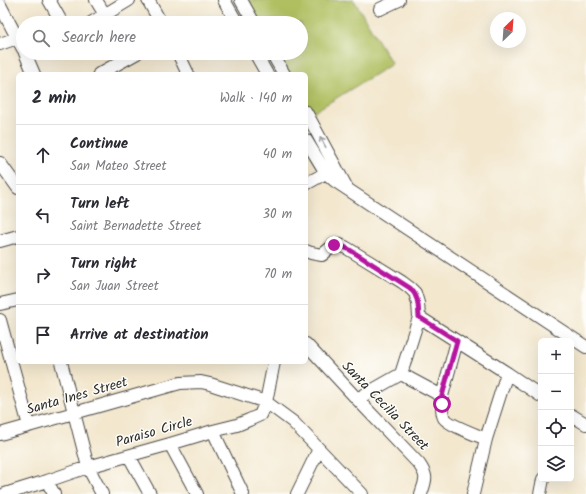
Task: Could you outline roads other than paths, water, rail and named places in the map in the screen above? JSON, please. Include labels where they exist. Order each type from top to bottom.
[{"type":"street","points":[[50,0],[58,16]]},
{"type":"street","points":[[96,0],[105,15],[129,0]]},
{"type":"street","points":[[148,0],[158,16]]},
{"type":"street","points":[[224,0],[233,16]]},
{"type":"street","points":[[241,0],[250,16]]},
{"type":"street","points":[[380,9],[399,0]]},
{"type":"street","points":[[0,5],[16,33]]},
{"type":"street","points":[[0,44],[16,48]]},
{"type":"street","points":[[29,60],[33,72]]},
{"type":"street","points":[[103,72],[124,60]]},
{"type":"street","points":[[181,60],[187,72]]},
{"type":"street","points":[[259,60],[266,72]]},
{"type":"street","points":[[276,60],[283,72]]},
{"type":"street","points":[[308,117],[335,181],[586,347]]},
{"type":"street","points":[[308,142],[331,170]]},
{"type":"street","points":[[0,163],[16,185]]},
{"type":"street","points":[[308,183],[331,170]]},
{"type":"street","points":[[0,241],[16,237]]},
{"type":"street","points":[[308,252],[322,254],[334,245],[340,245],[410,288],[415,293],[418,303],[419,317],[401,374],[356,399]]},
{"type":"street","points":[[0,304],[16,300]]},
{"type":"street","points":[[419,317],[538,394]]},
{"type":"street","points":[[0,320],[29,426]]},
{"type":"street","points":[[457,341],[442,396],[444,417],[450,422],[486,439]]},
{"type":"street","name":"Santa Cecilia Street","points":[[308,346],[356,399],[419,464],[426,478],[421,494]]},
{"type":"street","points":[[63,364],[88,467],[102,494]]},
{"type":"street","name":"Paraiso Circle","points":[[5,494],[88,467],[237,425],[260,415],[266,402],[274,364]]},
{"type":"street","points":[[473,494],[486,439],[507,373]]},
{"type":"street","points":[[401,374],[442,396]]},
{"type":"street","name":"Santa Ines Street","points":[[0,434],[180,383],[201,382],[266,402],[293,422],[356,491]]},
{"type":"street","points":[[574,417],[586,424]]},
{"type":"street","points":[[213,431],[243,494]]},
{"type":"street","points":[[170,444],[197,494]]},
{"type":"street","points":[[297,494],[318,449]]},
{"type":"street","points":[[129,456],[150,494]]},
{"type":"street","points":[[47,481],[54,494]]},
{"type":"street","points":[[540,494],[542,482]]}]
